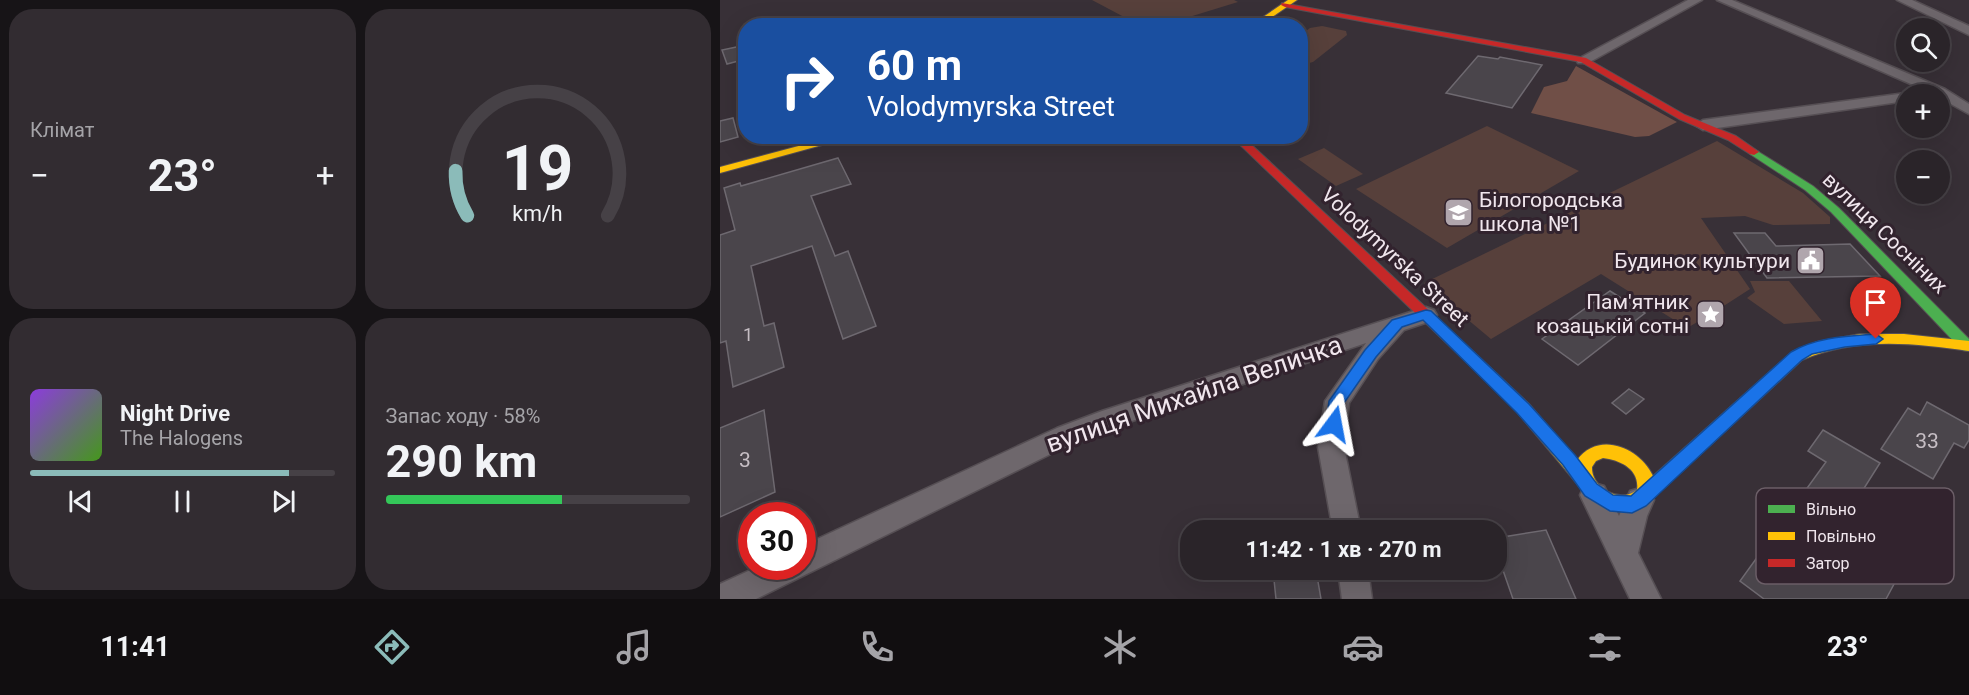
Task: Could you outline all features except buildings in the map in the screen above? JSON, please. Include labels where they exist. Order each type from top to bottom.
[{"type":"main road","name":"вулиця Сосніних","points":[[1289,3],[1583,60],[1682,117],[1732,138],[1809,188],[1835,210],[1968,346]]},
{"type":"main road","points":[[1266,18],[1289,3]]},
{"type":"main road","points":[[720,170],[819,144]]},
{"type":"main road","name":"Volodymyrska Street","points":[[1244,144],[1523,408],[1588,486]]},
{"type":"main road","points":[[1644,454],[1593,454],[1583,465],[1588,486],[1610,503],[1632,505],[1797,356],[1808,349],[1845,341],[1876,339],[1914,339],[1968,346]]},
{"type":"main road","name":"Volodymyrska Street","points":[[1523,408],[1560,429]]},
{"type":"main road","points":[[1584,442],[1632,460],[1645,476],[1647,485],[1643,497]]},
{"type":"main road","points":[[1666,454],[1694,451]]},
{"type":"street","points":[[1583,60],[1696,0]]},
{"type":"street","points":[[1723,0],[1921,84]]},
{"type":"street","points":[[1904,0],[1969,31]]},
{"type":"street","points":[[1950,96],[1969,105]]},
{"type":"street","points":[[1950,98],[1969,110]]},
{"type":"street","name":"вулиця Сосніних","points":[[1703,125],[1896,99]]},
{"type":"street","name":"вулиця Михайла Величка","points":[[816,554],[1075,432],[1426,315]]},
{"type":"street","points":[[1345,520],[1331,447],[1336,401],[1370,353],[1397,324]]},
{"type":"street","points":[[1588,486],[1624,552],[1646,599]]},
{"type":"street","points":[[1624,552],[1633,516],[1643,497]]},
{"type":"street","points":[[723,599],[763,580]]},
{"type":"street","points":[[1355,580],[1358,599]]},
{"type":"shaded area","points":[[1092,0],[1234,0],[1238,2],[1186,18],[1126,18]]},
{"type":"shaded area","points":[[1322,26],[1346,31],[1347,35],[1313,62],[1308,63],[1308,30]]},
{"type":"shaded area","points":[[1576,66],[1677,122],[1649,136],[1635,137],[1531,113],[1544,87],[1567,81]]},
{"type":"shaded area","points":[[1487,126],[1579,171],[1447,248],[1356,189]]},
{"type":"shaded area","points":[[1717,141],[1803,193],[1830,217],[1830,224],[1773,225],[1745,216],[1701,218],[1750,289],[1719,309],[1703,306],[1700,310],[1706,317],[1687,328],[1601,274],[1491,339],[1424,283]]},
{"type":"shaded area","points":[[1324,148],[1363,174],[1336,186],[1298,159]]},
{"type":"shaded area","points":[[1750,281],[1789,281],[1822,321],[1784,324],[1747,298],[1755,292]]},
{"type":"traffic: fast","points":[[1754,152],[1809,188],[1835,210],[1967,346]]},
{"type":"traffic: slow","points":[[1265,18],[1293,0]]},
{"type":"traffic: slow","points":[[720,170],[819,144]]},
{"type":"traffic: slow","points":[[1645,494],[1797,356],[1838,342],[1860,339],[1904,339],[1969,346]]},
{"type":"traffic: slow","points":[[1491,377],[1523,408],[1586,482]]},
{"type":"traffic: slow","points":[[1602,451],[1626,456],[1634,462],[1645,478],[1646,490],[1643,496],[1627,504],[1616,503],[1605,499],[1587,484],[1583,475],[1583,465],[1590,456],[1602,451]]},
{"type":"traffic: jam","points":[[1285,5],[1583,60],[1682,117],[1732,138],[1754,152]]},
{"type":"traffic: jam","points":[[1244,144],[1491,377]]},
{"type":"place","name":"Білогородська школа №1","points":[[1458,212]]},
{"type":"place","name":"Будинок культури","points":[[1811,261]]},
{"type":"place","name":"Пам'ятник козацькій сотні","points":[[1710,314]]},
{"type":"route","points":[[1334,424],[1336,401],[1370,353],[1397,324],[1426,315],[1523,408],[1569,460],[1591,490],[1610,503],[1632,505],[1797,356],[1808,349],[1845,341],[1876,339]]}]
